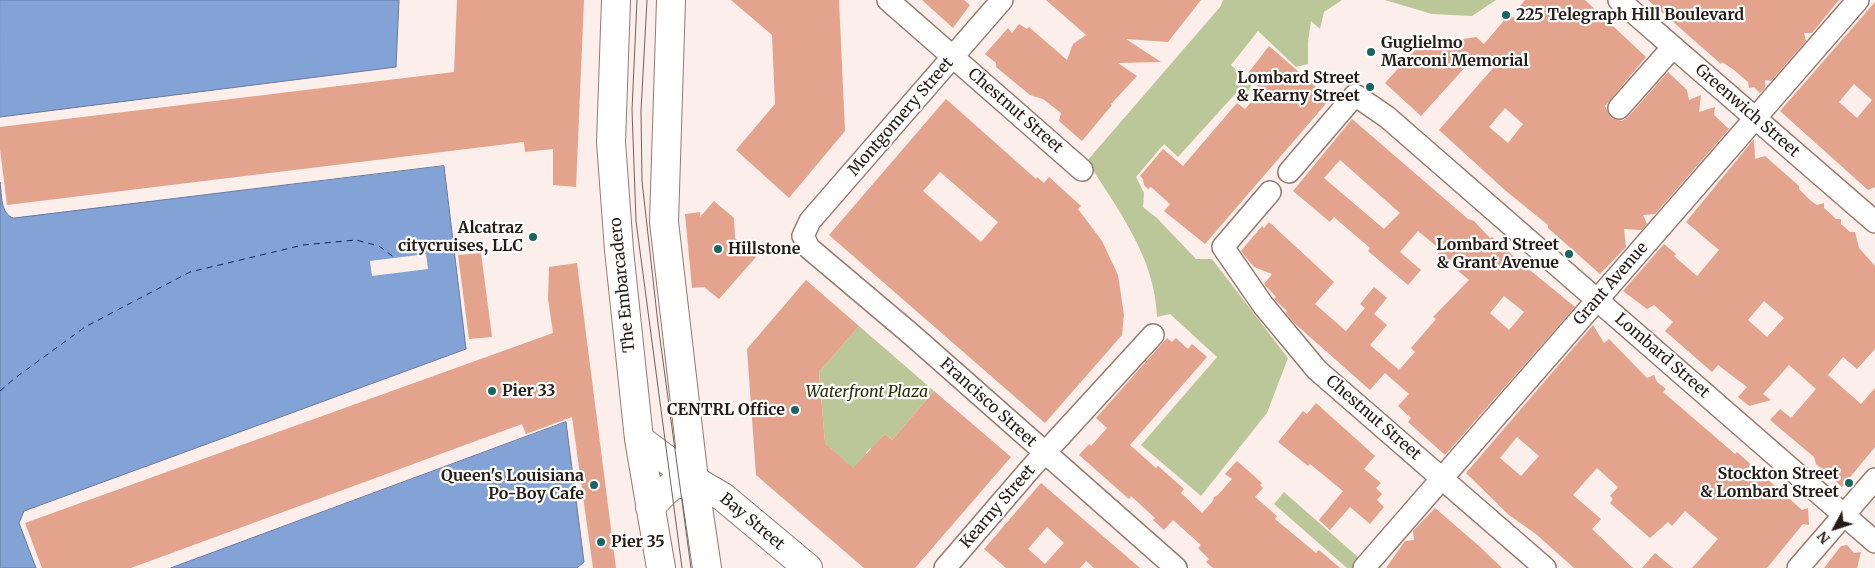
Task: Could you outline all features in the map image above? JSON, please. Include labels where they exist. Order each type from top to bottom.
[{"type":"main road","name":"The Embarcadero","points":[[616,0],[610,142],[619,250],[639,439],[661,568]]},
{"type":"main road","points":[[672,0],[664,222],[694,480],[707,568]]},
{"type":"main road","name":"Bay Street","points":[[639,439],[694,480],[723,497],[808,568]]},
{"type":"main road","points":[[650,507],[671,486],[680,482],[694,480]]},
{"type":"street","name":"Chestnut Street","points":[[888,0],[1078,166]]},
{"type":"street","name":"Montgomery Street","points":[[804,236],[810,221],[1002,0]]},
{"type":"street","name":"Greenwich Street","points":[[1619,0],[1875,222]]},
{"type":"street","name":"Grant Avenue","points":[[1364,568],[1858,0]]},
{"type":"street","points":[[1619,108],[1672,47]]},
{"type":"street","name":"Lombard Street","points":[[1289,172],[1355,95],[1386,117],[1875,542]]},
{"type":"street","name":"Chestnut Street","points":[[1270,192],[1223,247],[1263,305],[1317,370],[1545,568]]},
{"type":"street","name":"Francisco Street","points":[[804,236],[809,248],[912,335],[1176,568]]},
{"type":"street","name":"Kearny Street","points":[[945,568],[1044,453],[1153,335]]},
{"type":"street","points":[[1798,568],[1875,479]]},
{"type":"green space","points":[[1223,0],[1342,0],[1324,12],[1320,29],[1311,21],[1308,42],[1308,64],[1296,67],[1258,31],[1231,65],[1252,85],[1247,92],[1236,93],[1178,157],[1164,144],[1136,177],[1144,193],[1143,207],[1157,218],[1196,259],[1212,259],[1288,358],[1267,413],[1201,496],[1141,445],[1217,357],[1170,314],[1157,317],[1155,295],[1150,274],[1142,254],[1122,216],[1087,161],[1220,7]]},
{"type":"green space","points":[[1385,0],[1496,0],[1472,16],[1432,14]]},
{"type":"green space","name":"Waterfront Plaza","points":[[859,326],[934,391],[892,440],[885,434],[875,445],[879,455],[870,448],[866,453],[874,460],[861,476],[825,443],[819,372]]},
{"type":"green space","points":[[1284,492],[1367,565],[1364,568],[1347,568],[1274,504]]},
{"type":"water","points":[[0,0],[399,0],[396,67],[0,117]]},
{"type":"water","points":[[444,166],[466,349],[24,511],[19,523],[36,568],[0,568],[0,182],[4,208],[9,216],[13,218]]},
{"type":"water","points":[[566,422],[584,562],[577,568],[171,568]]},
{"type":"pier","points":[[426,254],[428,269],[372,276],[370,261]]},
{"type":"building","points":[[457,0],[584,0],[576,187],[553,185],[553,149],[525,152],[524,142],[7,205],[0,149],[0,127],[454,72]]},
{"type":"building","points":[[731,0],[839,0],[845,131],[789,198],[736,150],[775,104],[772,35]]},
{"type":"building","points":[[922,0],[964,0],[970,5],[953,28]]},
{"type":"building","points":[[1046,0],[1201,0],[1168,42],[1126,39],[1161,62],[1118,63],[1137,76],[1111,104],[1082,141],[1059,121],[1061,113],[1043,99],[1030,95],[996,67],[996,63],[985,54],[1008,28],[1012,33],[1019,24],[1027,29],[1029,27],[1067,60],[1073,44],[1086,35]]},
{"type":"building","points":[[1525,0],[1585,0],[1646,57],[1605,106],[1611,118],[1622,121],[1628,117],[1668,72],[1687,90],[1689,100],[1701,95],[1699,112],[1715,107],[1714,115],[1729,129],[1655,214],[1643,215],[1647,224],[1642,230],[1624,229],[1626,247],[1600,274],[1548,228],[1548,225],[1506,191],[1439,130],[1493,68],[1477,54],[1421,116],[1385,83],[1423,41],[1431,49],[1436,44],[1447,45],[1451,41],[1476,37],[1484,44],[1507,17],[1524,18],[1519,7]],"holes":[[[1505,108],[1523,124],[1508,143],[1489,127]]]},
{"type":"building","points":[[1648,0],[1839,0],[1812,33],[1804,33],[1806,41],[1771,81],[1765,80],[1765,88],[1760,93],[1754,87],[1749,88],[1748,82],[1722,62],[1721,64]]},
{"type":"building","points":[[1875,2],[1875,187],[1868,190],[1780,111]],"holes":[[[1854,84],[1872,100],[1857,118],[1839,102]]]},
{"type":"building","points":[[1269,46],[1330,99],[1205,244],[1164,211],[1170,204],[1151,187],[1148,189],[1140,176],[1163,149],[1183,166],[1237,103],[1245,109],[1262,90],[1246,76]]},
{"type":"building","points":[[946,99],[1036,179],[1037,177],[1044,183],[1049,177],[1081,206],[1078,209],[1102,241],[1118,275],[1124,315],[1122,335],[1045,423],[829,235]],"holes":[[[940,172],[998,222],[981,242],[923,191]]]},
{"type":"building","points":[[1352,119],[1468,219],[1474,221],[1490,238],[1492,237],[1502,244],[1514,257],[1575,307],[1445,455],[1408,422],[1411,418],[1398,406],[1409,394],[1385,373],[1370,390],[1293,322],[1286,313],[1287,311],[1274,299],[1276,297],[1264,284],[1272,274],[1254,267],[1241,251],[1262,226],[1264,228],[1269,222],[1334,282],[1315,304],[1346,331],[1365,308],[1360,304],[1374,287],[1387,298],[1374,314],[1387,325],[1370,345],[1399,370],[1415,352],[1411,348],[1436,319],[1433,317],[1469,280],[1438,254],[1441,250],[1418,231],[1400,252],[1421,270],[1408,285],[1368,251],[1370,248],[1334,217],[1330,222],[1293,191]],"holes":[[[1340,160],[1400,213],[1384,229],[1324,178]],[[1504,296],[1524,312],[1509,330],[1490,313]]]},
{"type":"building","points":[[1754,139],[1755,159],[1765,156],[1799,186],[1799,189],[1811,201],[1817,205],[1824,203],[1824,208],[1836,219],[1841,219],[1841,224],[1850,232],[1855,232],[1859,248],[1875,266],[1875,349],[1857,369],[1843,357],[1828,375],[1861,404],[1875,388],[1875,447],[1842,487],[1816,464],[1814,457],[1770,420],[1780,409],[1791,418],[1816,389],[1789,365],[1763,394],[1771,400],[1749,406],[1738,397],[1747,387],[1718,365],[1712,372],[1665,331],[1673,322],[1654,305],[1647,309],[1623,291],[1664,244],[1676,254],[1674,256],[1697,276],[1719,250],[1686,222]],"holes":[[[1764,301],[1784,318],[1767,337],[1748,320]]]},
{"type":"building","name":"Hillstone","points":[[714,201],[734,218],[735,238],[756,257],[719,299],[704,287],[692,288],[685,214],[700,212],[700,217]]},
{"type":"building","points":[[481,253],[492,337],[469,339],[458,255]]},
{"type":"building","name":"Pier 33","points":[[577,263],[616,568],[593,568],[572,417],[526,434],[522,424],[131,568],[42,568],[25,523],[553,333],[548,299],[549,267]]},
{"type":"building","points":[[806,280],[859,326],[819,372],[825,443],[853,468],[885,434],[892,440],[934,391],[1011,457],[915,568],[864,568],[756,475],[747,349]]},
{"type":"building","points":[[1593,325],[1604,343],[1609,339],[1647,378],[1654,375],[1657,382],[1666,389],[1663,392],[1735,454],[1737,452],[1802,510],[1808,508],[1809,525],[1803,524],[1767,568],[1692,568],[1718,539],[1685,511],[1672,526],[1668,522],[1650,538],[1610,503],[1613,499],[1610,496],[1618,487],[1597,468],[1573,495],[1601,519],[1592,529],[1633,568],[1574,568],[1536,534],[1509,515],[1466,473]],"holes":[[[1517,437],[1539,456],[1521,476],[1500,458]]]},
{"type":"building","points":[[1167,338],[1172,342],[1176,338],[1188,349],[1192,344],[1207,357],[1130,445],[1184,489],[1181,493],[1202,513],[1213,501],[1214,497],[1232,479],[1225,474],[1237,461],[1262,483],[1260,485],[1263,488],[1255,497],[1277,516],[1275,519],[1316,553],[1319,550],[1340,568],[1213,568],[1206,562],[1209,559],[1198,548],[1201,545],[1173,520],[1164,530],[1153,520],[1155,518],[1131,496],[1129,499],[1079,455],[1089,444],[1091,446],[1107,428],[1096,418]]},
{"type":"building","points":[[1316,403],[1375,456],[1364,469],[1381,483],[1376,488],[1382,494],[1377,500],[1384,507],[1370,524],[1350,507],[1330,530],[1319,520],[1343,491],[1310,464],[1308,466],[1278,442],[1303,411],[1307,414]]},
{"type":"building","points":[[1041,483],[1140,568],[1094,568],[1086,561],[1080,568],[1006,568],[984,549]],"holes":[[[1047,527],[1064,543],[1045,564],[1028,549]]]},
{"type":"building","points":[[1435,508],[1502,568],[1386,568],[1405,541],[1414,540],[1413,531]]},
{"type":"building","points":[[1847,545],[1854,553],[1861,552],[1857,568],[1824,568],[1841,546]]},
{"type":"building","points":[[1655,553],[1673,568],[1642,568]]},
{"type":"ferry route","points":[[0,391],[85,327],[190,272],[303,245],[356,240],[379,246],[395,258]]},
{"type":"tram line","points":[[637,0],[632,110],[636,221],[682,568]]},
{"type":"tram line","points":[[647,0],[641,111],[642,181],[658,324],[691,568]]},
{"type":"place","name":"225 Telegraph Hill Boulevard","points":[[1506,15]]},
{"type":"place","name":"Guglielmo Marconi Memorial","points":[[1371,52]]},
{"type":"place","name":"Lombard Street & Kearny Street","points":[[1370,87]]},
{"type":"place","name":"Alcatraz citycruises, LLC","points":[[533,237]]},
{"type":"place","name":"Hillstone","points":[[718,249]]},
{"type":"place","name":"Lombard Street & Grant Avenue","points":[[1569,254]]},
{"type":"place","name":"Pier 33","points":[[492,391]]},
{"type":"place","name":"CENTRL Office","points":[[795,410]]},
{"type":"place","name":"Stockton Street & Lombard Street","points":[[1849,483]]},
{"type":"place","name":"Queen's Louisiana Po-Boy Cafe","points":[[594,485]]},
{"type":"place","name":"Pier 35","points":[[601,542]]}]
